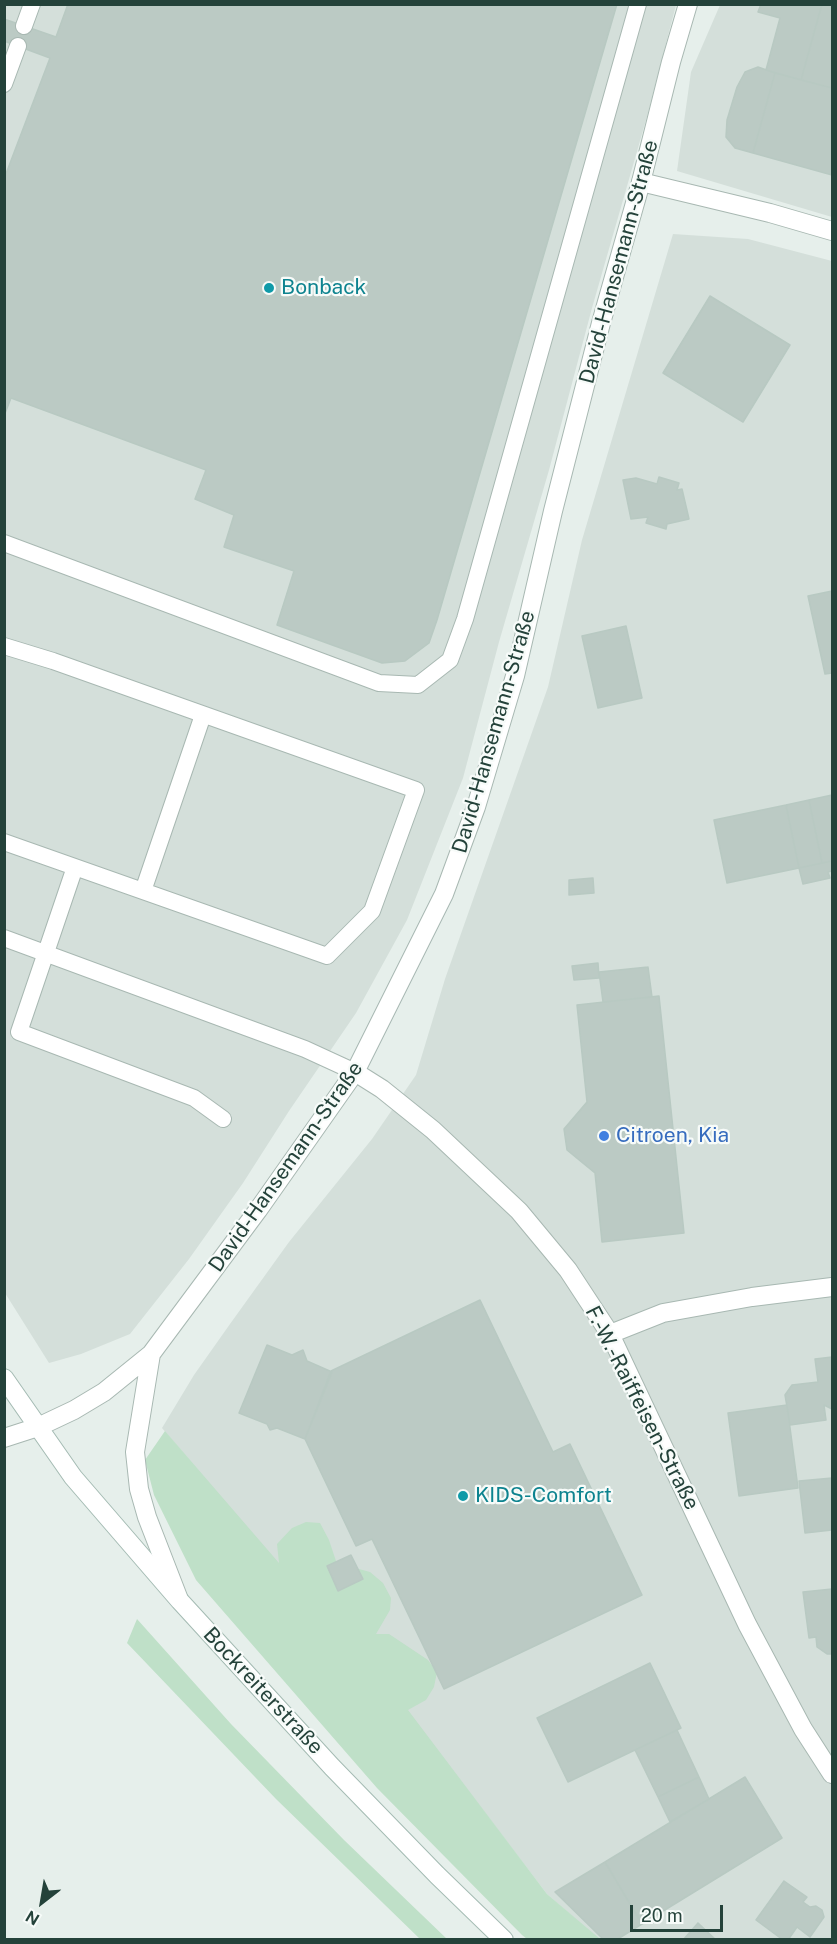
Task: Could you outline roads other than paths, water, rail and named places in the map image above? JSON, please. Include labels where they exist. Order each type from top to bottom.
[{"type":"street","name":"David-Hansemann-Straße","points":[[4,1438],[38,1428],[74,1410],[104,1392],[151,1354],[265,1202],[355,1072],[444,894],[476,807],[515,676],[553,511],[601,323],[688,4]]},
{"type":"street","points":[[641,182],[770,213],[832,231]]},
{"type":"street","name":"F.-W.-Raiffeisen-Straße","points":[[355,1072],[382,1089],[433,1130],[519,1211],[568,1270],[609,1335],[747,1624],[802,1729],[832,1774]]},
{"type":"street","points":[[609,1335],[663,1313],[752,1297],[832,1287]]},
{"type":"street","name":"David-Hansemann-Straße","points":[[151,1354],[135,1452],[139,1489],[147,1517],[180,1601]]},
{"type":"street","name":"Bockreiterstraße","points":[[4,1378],[74,1478],[180,1601],[332,1767],[436,1875],[504,1940]]},
{"type":"lane","points":[[24,26],[32,4]]},
{"type":"lane","points":[[4,543],[379,683],[418,685],[450,660],[465,619],[638,4]]},
{"type":"lane","points":[[4,84],[18,46]]},
{"type":"lane","points":[[4,646],[416,790],[372,911],[327,956],[4,842]]},
{"type":"lane","points":[[143,891],[203,715]]},
{"type":"lane","points":[[75,867],[19,1032],[194,1098],[223,1119]]},
{"type":"lane","points":[[4,938],[305,1049],[355,1072]]},
{"type":"place","name":"Bonback","points":[[269,288]]},
{"type":"place","name":"Citroen, Kia","points":[[604,1136]]},
{"type":"place","name":"KIDS-Comfort","points":[[463,1496]]}]
